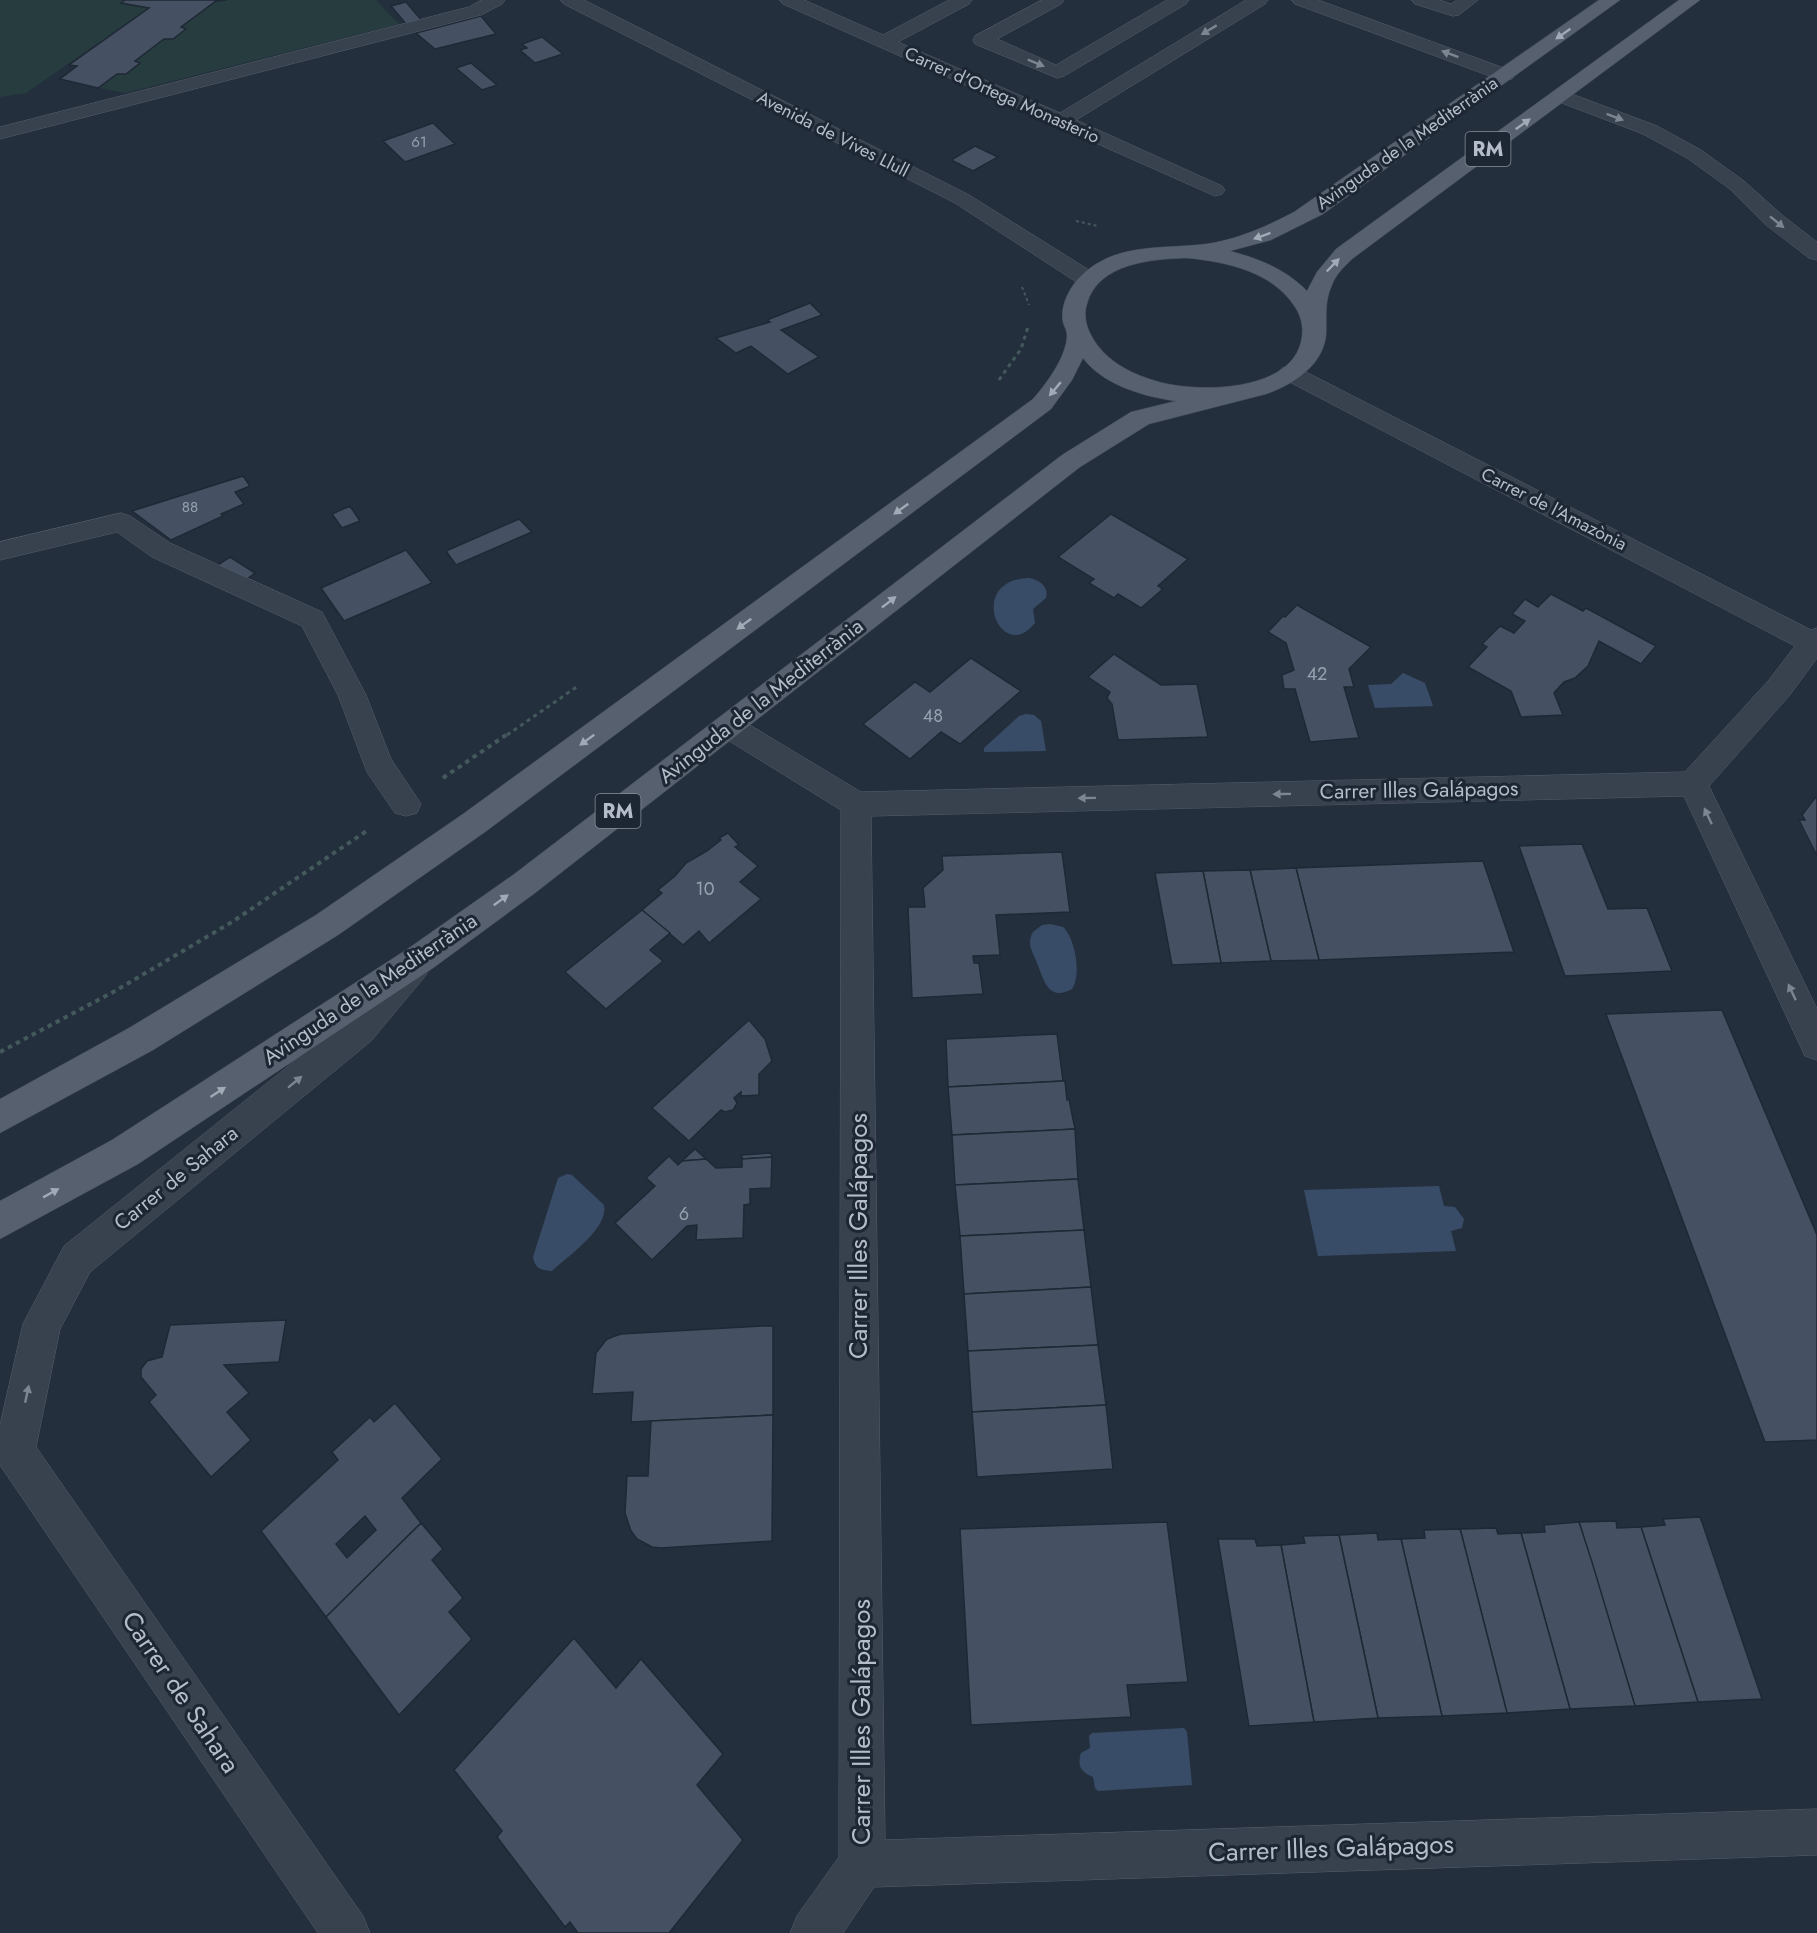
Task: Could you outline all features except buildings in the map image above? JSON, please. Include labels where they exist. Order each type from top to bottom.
[{"type":"main road","name":"Avinguda de la Mediterrània","points":[[1187,251],[1236,245],[1293,222],[1611,0]]},
{"type":"main road","name":"RM","points":[[1313,318],[1294,290],[1268,272],[1235,258],[1187,251],[1142,255],[1121,261],[1089,280],[1079,292],[1072,321],[1078,336],[1099,362],[1134,383],[1179,394],[1227,395],[1262,388],[1290,373],[1304,361],[1311,348],[1314,333],[1313,318],[1316,296],[1324,275],[1344,254],[1691,0]]},
{"type":"main road","name":"RM","points":[[0,1117],[141,1038],[327,925],[484,816],[1042,404],[1060,383],[1073,358],[1078,336]]},
{"type":"main road","name":"Avinguda de la Mediterrània","points":[[0,1221],[125,1152],[421,958],[524,884],[1071,461],[1140,418],[1227,395]]},
{"type":"street","points":[[0,133],[475,11],[496,0]]},
{"type":"street","name":"Avenida de Vives Llull","points":[[570,0],[962,199],[1089,280]]},
{"type":"street","name":"Carrer d'Ortega Monasterio","points":[[789,0],[1215,190]]},
{"type":"street","points":[[884,42],[963,0]]},
{"type":"street","points":[[1045,2],[982,40],[1057,72],[1180,0]]},
{"type":"street","points":[[1060,121],[1259,0]]},
{"type":"street","points":[[1301,0],[1505,75]]},
{"type":"street","points":[[1421,0],[1453,11],[1470,0]]},
{"type":"street","points":[[1561,96],[1650,130],[1694,153],[1737,185],[1774,220],[1817,253]]},
{"type":"street","name":"Carrer de l'Amazònia","points":[[1290,373],[1816,642]]},
{"type":"street","points":[[0,551],[121,522],[161,550],[312,619],[352,695],[378,764],[406,804]]},
{"type":"street","points":[[1816,642],[1779,688],[1693,784],[1817,1045]]},
{"type":"street","points":[[728,726],[856,804]]},
{"type":"street","name":"Carrer Illes Galápagos","points":[[1693,784],[856,804],[862,1864],[1817,1832]]},
{"type":"street","name":"Carrer de Sahara","points":[[346,1933],[8,1448],[42,1324],[77,1259],[359,1030],[421,958]]},
{"type":"street","points":[[814,1933],[862,1864]]},
{"type":"path","points":[[1073,220],[1105,227]]},
{"type":"path","points":[[1020,285],[1026,294],[1030,312]]},
{"type":"path","points":[[994,387],[1017,357],[1028,335],[1029,324]]},
{"type":"path","points":[[0,1052],[115,991],[232,922],[586,680]]},
{"type":"green space","points":[[0,0],[125,0],[122,3],[149,8],[26,93],[0,97]]},
{"type":"green space","points":[[376,0],[399,24],[125,93],[98,88],[117,74],[126,74],[139,64],[135,61],[164,39],[173,39],[185,30],[181,27],[216,1]]},
{"type":"water","points":[[1029,578],[1045,587],[1046,598],[1033,609],[1035,623],[1022,633],[1011,634],[1001,628],[995,617],[994,604],[998,592],[1009,582]]},
{"type":"water","points":[[1403,673],[1425,683],[1433,706],[1375,708],[1368,685],[1391,684]]},
{"type":"water","points":[[1034,715],[1041,721],[1046,751],[984,752],[984,748],[1019,716]]},
{"type":"water","points":[[1042,925],[1063,927],[1067,932],[1076,957],[1075,983],[1072,989],[1064,992],[1057,993],[1048,987],[1031,948],[1030,940],[1033,932]]},
{"type":"water","points":[[567,1174],[572,1175],[604,1205],[604,1214],[586,1241],[552,1271],[545,1270],[537,1266],[533,1257],[558,1178]]},
{"type":"water","points":[[1439,1186],[1444,1206],[1455,1207],[1464,1219],[1462,1228],[1451,1231],[1456,1251],[1318,1256],[1304,1190]]},
{"type":"water","points":[[1184,1728],[1187,1732],[1192,1785],[1098,1791],[1095,1788],[1093,1777],[1083,1771],[1080,1765],[1081,1753],[1090,1748],[1089,1736],[1092,1733]]}]
